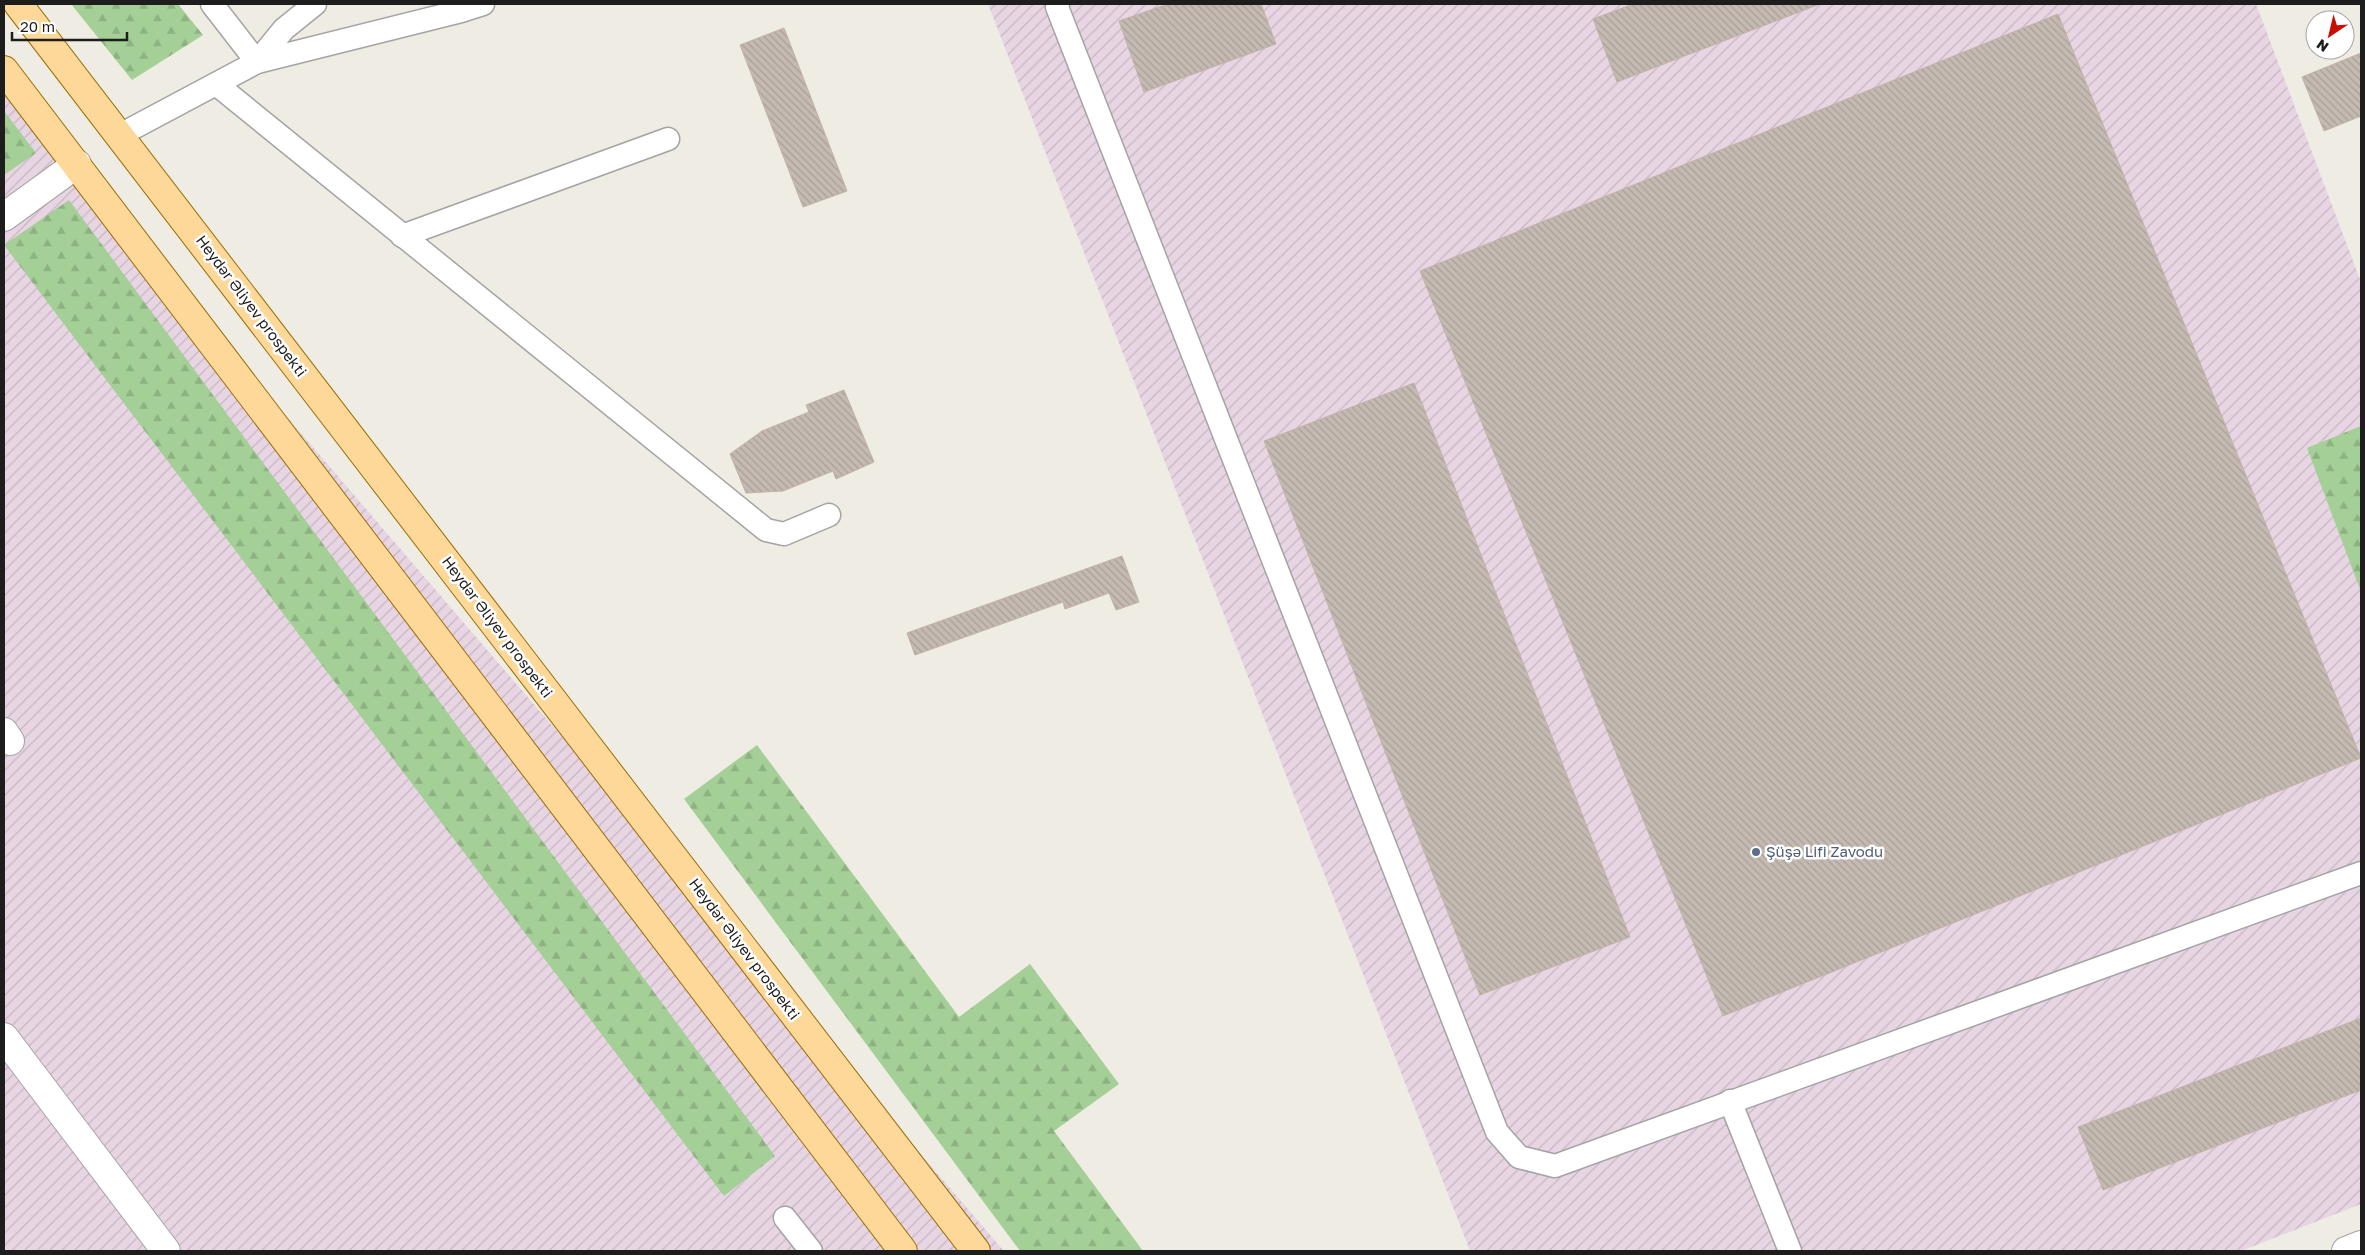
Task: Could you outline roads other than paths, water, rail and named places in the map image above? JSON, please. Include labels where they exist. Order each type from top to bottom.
[{"type":"main road","name":"Heydər Əliyev prospekti","points":[[18,4],[976,1251]]},
{"type":"main road","points":[[4,70],[903,1251]]},
{"type":"street","points":[[4,217],[77,164]]},
{"type":"street","points":[[4,1036],[166,1251]]},
{"type":"street","points":[[2346,1251],[2361,1246]]},
{"type":"lane","points":[[212,4],[257,62]]},
{"type":"lane","points":[[257,62],[284,29],[315,4]]},
{"type":"lane","points":[[120,135],[257,62],[461,11],[482,4]]},
{"type":"lane","points":[[1058,4],[1057,7],[1497,1132],[1519,1156],[1555,1166],[2361,873]]},
{"type":"lane","points":[[216,84],[766,530],[784,534],[829,515]]},
{"type":"lane","points":[[402,236],[668,139]]},
{"type":"lane","points":[[1730,1101],[1790,1251]]},
{"type":"lane","points":[[785,1218],[811,1251]]},
{"type":"place","name":"Şüşə Lifi Zavodu","points":[[1756,852]]}]
